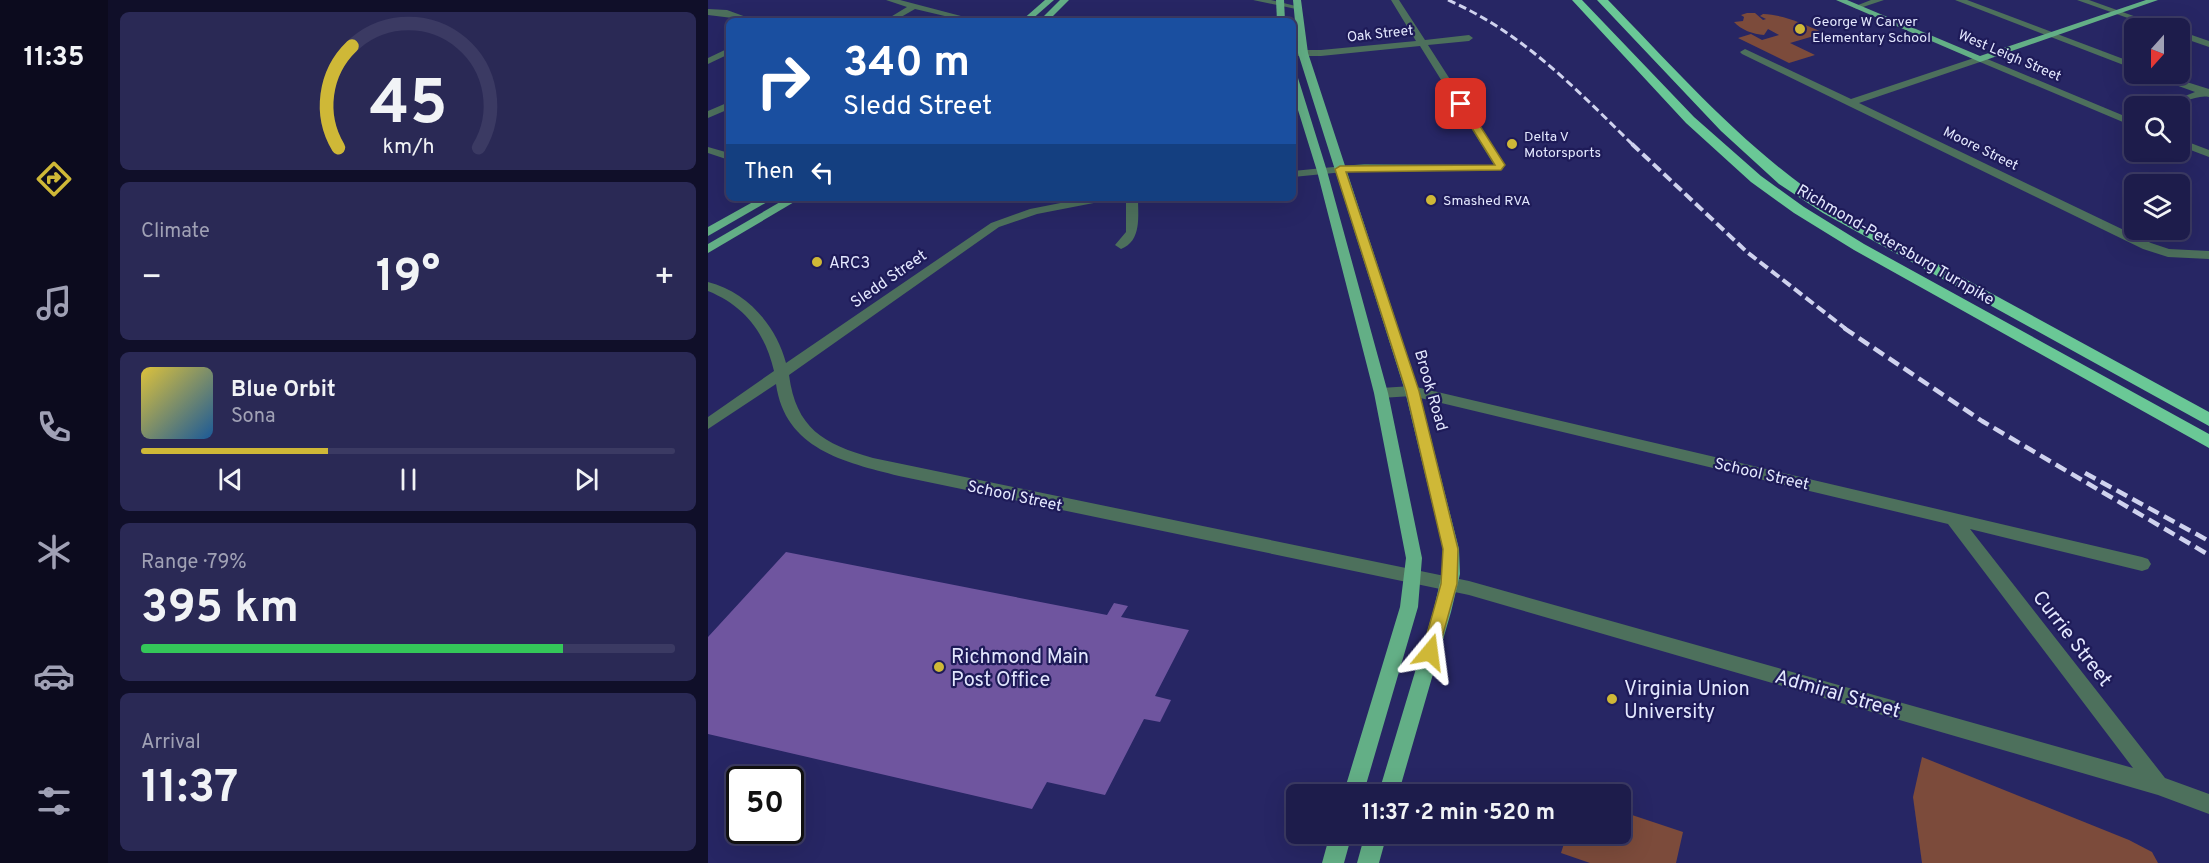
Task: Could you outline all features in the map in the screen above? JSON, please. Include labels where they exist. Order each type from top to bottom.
[{"type":"highway","name":"Richmond-Petersburg Turnpike","points":[[1577,0],[1690,120],[1756,179],[1799,210],[1859,247],[2209,442]]},
{"type":"highway","name":"Richmond-Petersburg Turnpike","points":[[1602,0],[1725,128],[1784,181],[1828,210],[2209,420]]},
{"type":"main road","points":[[1045,18],[1065,0]]},
{"type":"main road","name":"West Leigh Street","points":[[1840,0],[1980,59]]},
{"type":"main road","points":[[1980,59],[2154,0]]},
{"type":"main road","points":[[1028,18],[1046,2]]},
{"type":"main road","points":[[1280,2],[1281,18]]},
{"type":"main road","name":"Brook Road","points":[[1296,3],[1298,53],[1340,169],[1412,391],[1449,538],[1451,567],[1449,584],[1391,784]]},
{"type":"main road","points":[[1296,88],[1322,171],[1380,393],[1409,525],[1414,578],[1409,607],[1356,784]]},
{"type":"main road","points":[[708,232],[763,201]]},
{"type":"main road","points":[[708,249],[790,201]]},
{"type":"main road","points":[[1333,863],[1338,844]]},
{"type":"main road","points":[[1368,863],[1373,844]]},
{"type":"street","points":[[890,0],[964,18]]},
{"type":"street","points":[[1257,0],[1296,3]]},
{"type":"street","points":[[1296,174],[1340,169],[1498,168],[1500,165],[1395,0]]},
{"type":"street","points":[[1857,7],[1880,0]]},
{"type":"street","points":[[1959,0],[2124,62]]},
{"type":"street","points":[[2080,0],[2132,18]]},
{"type":"street","points":[[893,18],[914,6]]},
{"type":"street","points":[[708,12],[727,13],[743,18]]},
{"type":"street","points":[[2190,37],[2209,44]]},
{"type":"street","name":"Oak Street","points":[[1298,53],[1469,38]]},
{"type":"street","points":[[708,61],[726,52]]},
{"type":"street","name":"Moore Street","points":[[1745,52],[2147,246],[2168,253],[2209,255]]},
{"type":"street","points":[[1852,102],[1980,59]]},
{"type":"street","name":"West Leigh Street","points":[[1980,59],[2124,118]]},
{"type":"street","points":[[2183,84],[2207,92]]},
{"type":"street","points":[[2190,98],[2207,92]]},
{"type":"street","points":[[708,115],[726,106]]},
{"type":"street","points":[[2190,146],[2209,154]]},
{"type":"street","points":[[708,150],[726,156]]},
{"type":"street","name":"Sledd Street","points":[[708,424],[995,225],[1034,211],[1088,201]]},
{"type":"street","points":[[1121,245],[1132,232],[1132,201]]},
{"type":"street","name":"School Street","points":[[708,285],[731,296],[760,321],[775,347],[786,403],[801,427],[832,450],[859,460],[1414,578]]},
{"type":"street","name":"School Street","points":[[1380,393],[1412,391],[2142,564]]},
{"type":"street","name":"Currie Street","points":[[1952,518],[2158,785]]},
{"type":"street","name":"Admiral Street","points":[[1414,578],[1449,584],[2158,785],[2209,804]]},
{"type":"street","name":"Admiral Street","points":[[2158,785],[2209,794]]},
{"type":"shaded area","points":[[1755,13],[1763,20],[1766,19],[1760,16],[1763,14],[1786,18],[1824,33],[1790,43],[1815,55],[1789,63],[1738,38],[1751,34],[1762,40],[1779,35],[1768,29],[1764,35],[1752,33],[1734,22],[1743,21],[1744,17],[1741,15]]},
{"type":"shaded area","points":[[1922,757],[2129,840],[2152,852],[2158,863],[1922,863],[1913,797]]},
{"type":"shaded area","points":[[1631,815],[1683,832],[1676,863],[1590,863],[1561,853],[1564,844],[1631,844]]},
{"type":"building","name":"Richmond Main Post Office","points":[[786,552],[1107,615],[1114,603],[1128,606],[1121,617],[1189,630],[1155,696],[1171,700],[1160,722],[1144,719],[1105,795],[1047,782],[1032,809],[708,734],[708,637]]},
{"type":"railway","points":[[1448,0],[1501,29],[1547,64],[1633,145]]},
{"type":"railway","points":[[1632,144],[1747,252],[1846,329]]},
{"type":"railway","points":[[1844,328],[1982,421],[2209,555]]},
{"type":"railway","points":[[2085,473],[2209,541]]},
{"type":"place","name":"George W Carver Elementary School","points":[[1800,29]]},
{"type":"place","name":"Delta V Motorsports","points":[[1512,144]]},
{"type":"place","name":"Smashed RVA","points":[[1431,200]]},
{"type":"place","name":"ARC3","points":[[817,262]]},
{"type":"place","name":"Richmond Main Post Office","points":[[939,667]]},
{"type":"place","name":"Virginia Union University","points":[[1612,699]]},
{"type":"route","points":[[1430,652],[1449,584],[1451,567],[1449,538],[1412,391],[1340,169],[1364,167],[1475,170],[1498,168],[1500,165],[1461,104]]}]
